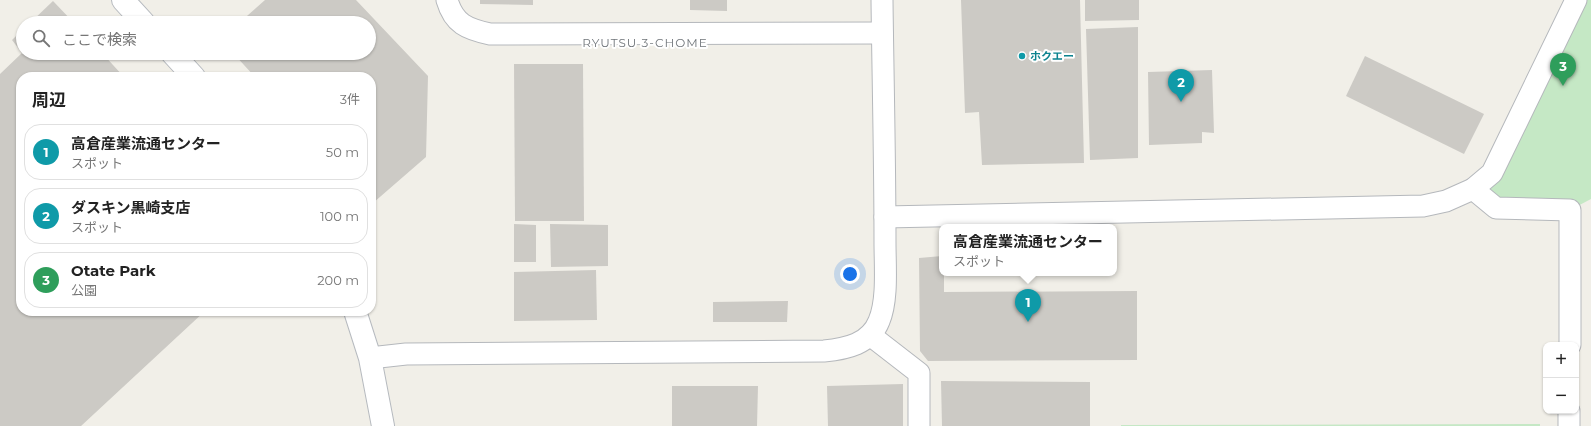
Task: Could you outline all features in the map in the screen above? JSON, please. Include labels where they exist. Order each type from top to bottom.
[{"type":"street","points":[[123,0],[138,16]]},
{"type":"street","points":[[447,0],[450,9],[458,22],[472,30],[490,34],[882,33]]},
{"type":"street","points":[[370,358],[406,354],[824,351],[855,345],[870,335],[879,321],[884,304],[885,217],[882,0]]},
{"type":"street","points":[[885,217],[1423,206],[1446,201],[1473,189],[1492,173],[1576,0]]},
{"type":"street","points":[[178,60],[189,72]]},
{"type":"street","points":[[1473,189],[1496,208],[1570,210],[1570,342]]},
{"type":"street","points":[[357,316],[370,358],[383,426]]},
{"type":"street","points":[[870,335],[919,373],[919,426]]},
{"type":"street","points":[[1569,426],[1570,414]]},
{"type":"green space","points":[[1579,0],[1591,0],[1591,199],[1570,210],[1496,208],[1473,189]]},
{"type":"green space","points":[[1540,424],[1540,426],[1121,426],[1121,425]]},
{"type":"building","points":[[265,0],[356,0],[371,16],[247,16]]},
{"type":"building","points":[[480,0],[533,0],[533,5],[480,4]]},
{"type":"building","points":[[690,0],[727,0],[727,11],[690,10]]},
{"type":"building","name":"ホクエー","points":[[961,0],[1080,0],[1084,163],[982,165],[979,112],[965,113]]},
{"type":"building","points":[[1085,0],[1139,0],[1139,20],[1085,21]]},
{"type":"building","points":[[53,1],[67,16],[37,16]]},
{"type":"building","points":[[376,21],[428,76],[426,157],[376,200],[376,72],[250,72],[239,60],[376,60]]},
{"type":"building","points":[[1138,27],[1138,158],[1090,160],[1086,29]]},
{"type":"building","points":[[16,36],[16,45],[12,40]]},
{"type":"building","points":[[1365,56],[1484,114],[1464,154],[1346,96]]},
{"type":"building","points":[[16,59],[16,60],[108,60],[119,72],[16,72],[16,316],[200,316],[81,426],[0,426],[0,74]]},
{"type":"building","points":[[514,64],[583,64],[584,221],[515,221]]},
{"type":"building","points":[[1212,70],[1214,133],[1202,132],[1202,143],[1149,145],[1148,72]]},
{"type":"building","points":[[514,224],[536,225],[536,262],[514,262]]},
{"type":"building","points":[[550,224],[608,225],[608,266],[551,267]]},
{"type":"building","points":[[939,256],[939,276],[944,276],[944,292],[1137,291],[1137,360],[928,361],[920,351],[919,258]]},
{"type":"building","points":[[596,270],[597,320],[514,321],[514,272]]},
{"type":"building","points":[[788,301],[787,322],[713,322],[713,302]]},
{"type":"building","points":[[941,381],[1090,382],[1090,426],[942,426]]},
{"type":"building","points":[[903,384],[903,426],[828,426],[827,386]]},
{"type":"building","points":[[672,386],[758,386],[757,426],[672,426]]},
{"type":"place","name":"ホクエー","points":[[1022,56]]},
{"type":"place","name":"Otate Park","points":[[1563,86]]},
{"type":"place","name":"ダスキン黒崎支店","points":[[1181,102]]},
{"type":"place","name":"高倉産業流通センター","points":[[1028,322]]},
{"type":"district","name":"RYUTSU 3-CHOME","points":[[645,43]]}]
